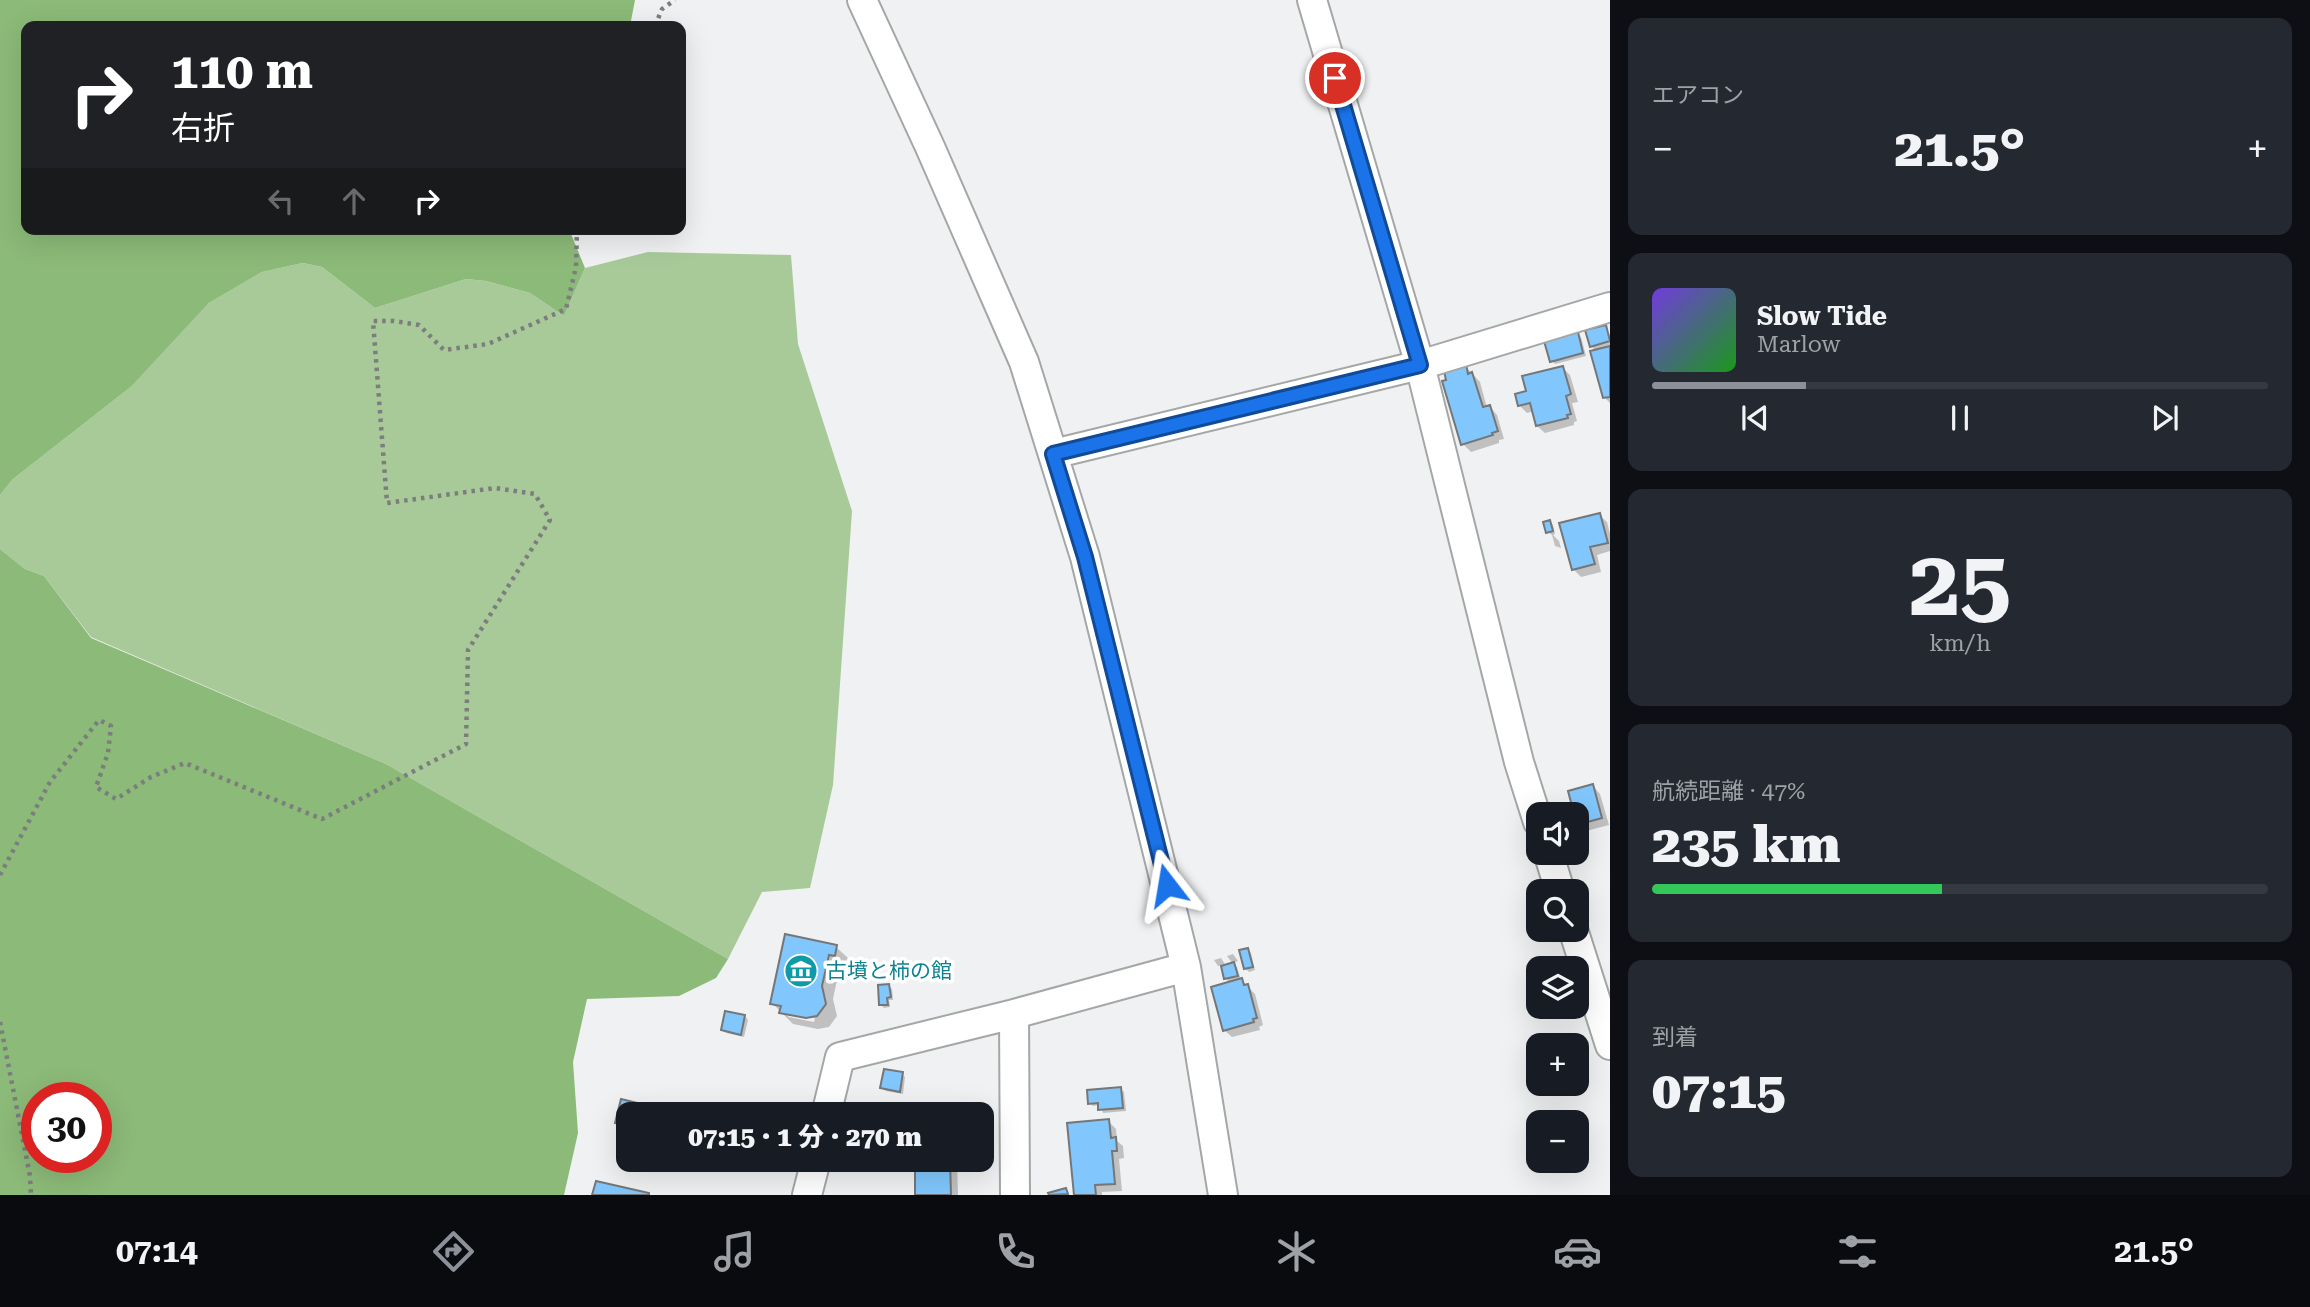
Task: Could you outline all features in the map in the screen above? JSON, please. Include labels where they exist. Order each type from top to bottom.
[{"type":"street","points":[[862,0],[1024,362],[1085,557],[1186,967],[1223,1195]]},
{"type":"street","points":[[1312,0],[1420,365],[1519,762],[1532,802]]},
{"type":"street","points":[[1053,454],[1420,365],[1610,307]]},
{"type":"street","points":[[1577,942],[1610,1045]]},
{"type":"street","points":[[829,1102],[840,1057],[1014,1014],[1186,967]]},
{"type":"street","points":[[1014,1014],[1015,1195]]},
{"type":"street","points":[[807,1195],[813,1172]]},
{"type":"path","points":[[657,21],[662,9],[675,0]]},
{"type":"path","points":[[0,875],[50,782],[99,720],[111,726],[108,753],[96,787],[116,799],[150,776],[185,763],[322,819],[466,744],[468,650],[550,520],[535,494],[495,488],[387,503],[373,321],[419,325],[444,350],[488,344],[566,309],[576,267],[577,235]]},
{"type":"path","points":[[0,1022],[30,1176],[31,1195]]},
{"type":"green space","points":[[0,0],[635,0],[631,21],[21,21],[21,235],[571,235],[585,268],[564,316],[530,293],[486,281],[466,279],[375,308],[322,267],[303,263],[262,272],[209,303],[132,386],[13,479],[0,495]]},
{"type":"green space","points":[[648,252],[791,255],[798,344],[852,511],[833,785],[810,888],[762,892],[728,959],[386,764],[91,637],[44,576],[25,569],[0,549],[0,495],[13,479],[132,386],[209,303],[262,272],[303,263],[322,267],[375,308],[466,279],[486,281],[530,293],[564,316],[585,268]]},
{"type":"green space","points":[[0,549],[25,569],[44,576],[91,638],[386,764],[728,959],[716,978],[679,996],[587,999],[573,1062],[578,1133],[564,1195],[0,1195]]},
{"type":"building","points":[[1606,325],[1610,341],[1590,347],[1585,330]]},
{"type":"building","points":[[1578,332],[1583,353],[1550,362],[1544,341]]},
{"type":"building","points":[[1610,346],[1610,397],[1603,398],[1590,351]]},
{"type":"building","points":[[1466,364],[1468,374],[1472,372],[1483,407],[1490,405],[1498,431],[1461,445],[1442,381],[1446,380],[1444,371]]},
{"type":"building","points":[[1563,366],[1571,394],[1566,396],[1571,414],[1567,415],[1568,418],[1536,426],[1530,403],[1518,406],[1515,394],[1526,391],[1522,376]]},
{"type":"building","points":[[1600,513],[1608,543],[1590,547],[1595,564],[1572,570],[1559,523]]},
{"type":"building","points":[[1550,520],[1553,531],[1546,533],[1543,522]]},
{"type":"building","points":[[1593,784],[1602,818],[1589,822],[1589,802],[1571,802],[1568,791]]},
{"type":"building","name":"古墳と柿の館","points":[[785,934],[837,945],[835,956],[829,955],[822,986],[826,1004],[817,1016],[806,1018],[779,1013],[781,1006],[770,1004]]},
{"type":"building","points":[[1248,948],[1253,967],[1244,969],[1239,950]]},
{"type":"building","points":[[1234,962],[1238,976],[1224,979],[1221,966]]},
{"type":"building","points":[[1242,978],[1244,985],[1248,984],[1257,1018],[1253,1019],[1254,1022],[1223,1031],[1211,987]]},
{"type":"building","points":[[889,984],[891,997],[887,998],[888,1005],[879,1005],[878,985]]},
{"type":"building","points":[[725,1011],[745,1015],[741,1035],[721,1030]]},
{"type":"building","points":[[884,1069],[903,1072],[900,1092],[880,1088]]},
{"type":"building","points":[[1121,1087],[1123,1108],[1098,1110],[1098,1103],[1088,1104],[1087,1090]]},
{"type":"building","points":[[1109,1119],[1111,1138],[1116,1137],[1117,1151],[1112,1151],[1115,1184],[1095,1185],[1096,1195],[1074,1195],[1067,1123]]},
{"type":"building","points":[[915,1172],[950,1172],[951,1195],[915,1195]]},
{"type":"building","points":[[596,1181],[649,1193],[649,1195],[592,1195]]},
{"type":"building","points":[[1066,1188],[1068,1194],[1048,1193]]},
{"type":"place","name":"古墳と柿の館","points":[[801,971]]},
{"type":"route","points":[[1167,885],[1085,557],[1053,454],[1420,365],[1335,78]]}]
